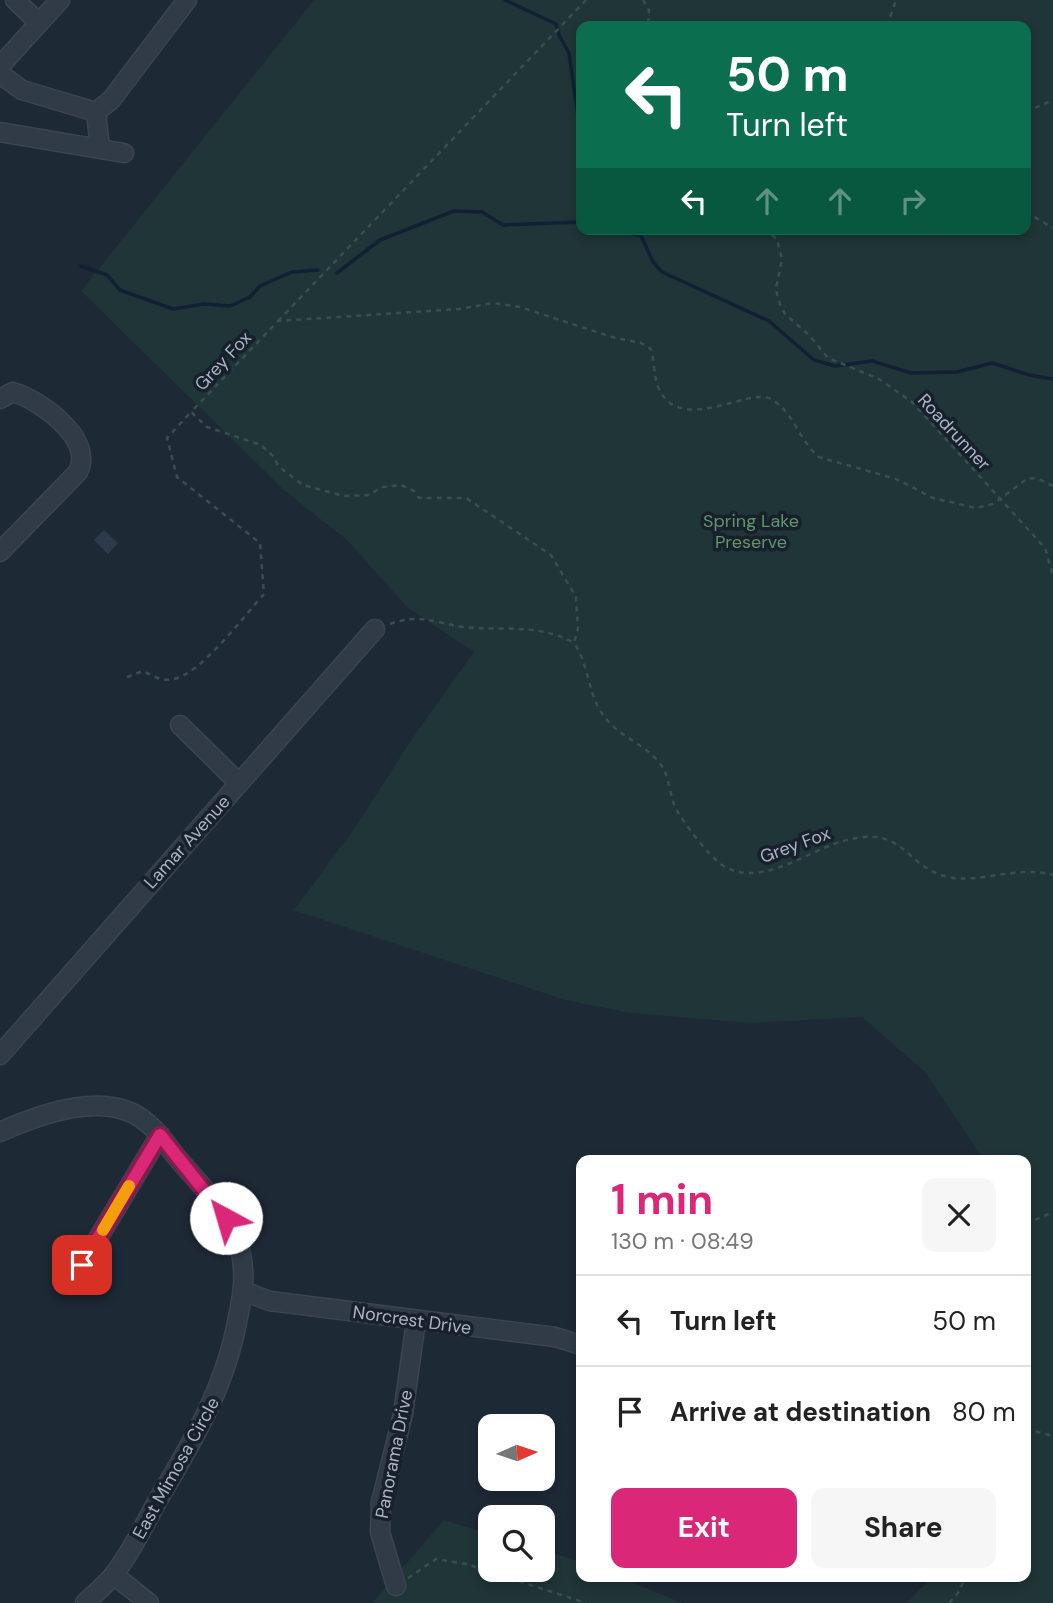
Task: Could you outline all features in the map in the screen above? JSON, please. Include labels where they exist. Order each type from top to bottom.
[{"type":"street","points":[[15,0],[38,22]]},
{"type":"street","points":[[0,66],[60,0]]},
{"type":"street","points":[[96,112],[111,100],[187,0]]},
{"type":"street","points":[[0,74],[22,90],[96,112]]},
{"type":"street","points":[[96,112],[100,148]]},
{"type":"street","points":[[0,132],[124,153]]},
{"type":"street","points":[[0,399],[13,392],[30,397],[45,407],[74,439],[83,459],[78,472],[0,552]]},
{"type":"street","name":"Lamar Avenue","points":[[0,1055],[375,629]]},
{"type":"street","points":[[180,725],[239,783]]},
{"type":"street","name":"East Mimosa Circle","points":[[0,1132],[33,1117],[64,1108],[99,1106],[124,1111],[145,1120],[226,1218],[240,1247],[244,1269],[233,1351],[217,1395],[192,1445],[114,1575],[85,1603]]},
{"type":"street","points":[[82,1265],[160,1135]]},
{"type":"street","name":"Norcrest Drive","points":[[243,1291],[270,1301],[555,1337],[576,1343]]},
{"type":"street","name":"Panorama Drive","points":[[396,1586],[380,1532],[381,1502],[402,1414],[416,1321]]},
{"type":"street","points":[[114,1575],[149,1603]]},
{"type":"path","name":"Grey Fox","points":[[586,0],[191,412],[207,427],[261,445],[275,458],[278,466],[303,485],[344,496],[370,495],[381,487],[401,485],[414,491],[419,498],[466,498],[551,555],[576,597],[578,628],[574,643],[580,652],[600,710],[622,736],[657,759],[667,775],[676,809],[716,860],[736,873],[768,872],[843,841],[871,836],[887,838],[900,844],[927,867],[945,877],[960,879],[1005,872],[1053,875]]},
{"type":"path","points":[[643,0],[649,10],[648,21]]},
{"type":"path","points":[[889,21],[896,0]]},
{"type":"path","points":[[1031,110],[1053,100]]},
{"type":"path","points":[[1031,215],[1053,228]]},
{"type":"path","name":"Roadrunner","points":[[772,235],[777,239],[782,259],[776,288],[785,314],[810,336],[828,358],[879,379],[912,402],[1045,548],[1053,576]]},
{"type":"path","points":[[278,321],[459,309],[493,303],[520,307],[612,337],[641,342],[652,349],[655,380],[661,394],[676,406],[691,409],[721,408],[753,397],[769,398],[788,413],[811,450],[819,457],[896,479],[933,498],[976,508],[993,504],[1028,478],[1039,479],[1053,486]]},
{"type":"path","points":[[127,677],[144,671],[160,680],[174,679],[195,670],[264,594],[260,544],[177,477],[167,438],[191,412]]},
{"type":"path","points":[[375,629],[401,620],[426,618],[463,626],[529,628],[562,636],[574,643]]},
{"type":"path","points":[[1031,1222],[1053,1212]]},
{"type":"path","points":[[1031,1430],[1053,1436]]},
{"type":"path","points":[[396,1586],[436,1559],[466,1564],[586,1603]]},
{"type":"path","points":[[949,1603],[964,1582]]},
{"type":"green space","name":"Spring Lake Preserve","points":[[314,0],[1053,0],[1053,1603],[906,1603],[928,1582],[1031,1582],[1031,1155],[981,1155],[925,1072],[862,1017],[749,1023],[631,1013],[565,1000],[294,910],[354,829],[414,736],[474,652],[407,607],[347,540],[285,491],[81,291]]},
{"type":"green space","points":[[444,1520],[478,1530],[478,1582],[555,1582],[555,1554],[576,1560],[576,1582],[631,1582],[682,1603],[372,1603]]},
{"type":"building","points":[[104,530],[118,543],[108,554],[94,540]]},
{"type":"waterway","points":[[505,0],[556,24],[569,53],[576,102]]},
{"type":"waterway","points":[[337,273],[380,240],[454,211],[482,212],[503,225],[576,222]]},
{"type":"waterway","points":[[641,235],[653,262],[662,272],[769,321],[814,360],[835,366],[872,361],[911,373],[957,372],[992,363],[1029,375],[1053,379]]},
{"type":"waterway","points":[[81,266],[107,275],[120,290],[173,309],[204,304],[230,306],[250,297],[260,286],[292,272],[318,270]]},
{"type":"slow traffic","points":[[103,1230],[129,1186]]},
{"type":"route","points":[[82,1265],[160,1135],[226,1218]]}]
